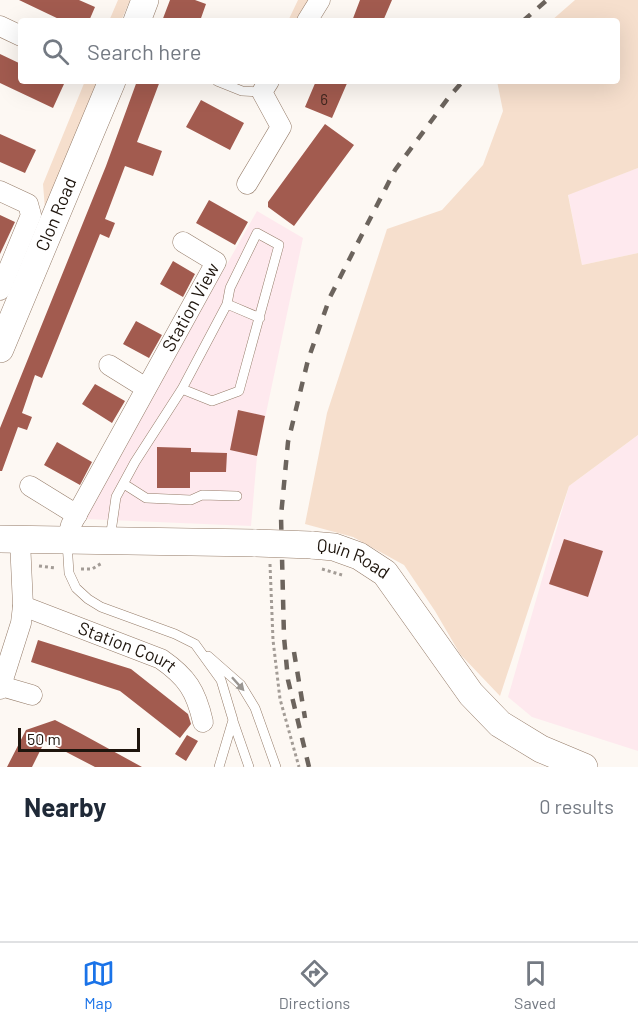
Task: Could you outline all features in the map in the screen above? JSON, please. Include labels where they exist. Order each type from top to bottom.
[{"type":"main road","points":[[138,18],[145,0]]},
{"type":"main road","name":"Clon Road","points":[[0,349],[111,84]]},
{"type":"main road","name":"Quin Road","points":[[10,540],[110,541],[263,551],[315,557],[334,547],[360,556],[385,573],[471,694],[500,724],[541,749],[584,767]]},
{"type":"street","points":[[309,18],[321,0]]},
{"type":"street","points":[[0,26],[18,35]]},
{"type":"street","points":[[247,184],[282,127],[266,87]]},
{"type":"street","points":[[0,191],[28,204],[31,215],[0,290]]},
{"type":"street","name":"Station View","points":[[67,540],[71,525],[216,262],[183,242]]},
{"type":"street","points":[[109,365],[146,388]]},
{"type":"street","points":[[30,486],[77,515]]},
{"type":"street","points":[[10,540],[23,606],[21,623],[1,687],[32,695]]},
{"type":"street","name":"Station Court","points":[[23,606],[161,659],[176,670],[190,685],[198,699],[203,722]]},
{"type":"lane","points":[[224,84],[242,91],[266,87]]},
{"type":"lane","points":[[110,541],[116,497],[182,389],[227,303],[230,288],[256,233],[279,245],[239,391],[212,401],[182,389]]},
{"type":"lane","points":[[227,303],[260,318]]},
{"type":"lane","points":[[124,484],[146,498],[191,500],[202,495],[237,496]]},
{"type":"lane","points":[[67,540],[69,573],[76,588],[88,599],[101,607],[175,634],[195,644],[241,685],[255,708],[276,767]]},
{"type":"lane","points":[[195,644],[221,680],[249,767]]},
{"type":"lane","points":[[219,767],[233,720]]},
{"type":"path","points":[[263,551],[279,699],[299,767]]},
{"type":"path","points":[[315,557],[350,577]]},
{"type":"shaded area","points":[[118,0],[130,0],[122,18],[110,18]]},
{"type":"shaded area","points":[[298,0],[312,0],[300,18],[289,18]]},
{"type":"shaded area","points":[[575,0],[638,0],[638,168],[568,195],[582,265],[638,253],[638,435],[569,486],[500,696],[460,654],[404,565],[353,537],[305,524],[327,413],[387,229],[442,210],[483,165],[503,111],[498,84],[620,84],[620,18],[554,18]]},
{"type":"shaded area","points":[[84,84],[96,84],[45,209],[43,184]]},
{"type":"shaded area","points":[[638,168],[638,253],[582,265],[568,194]]},
{"type":"shaded area","points":[[257,211],[303,238],[257,456],[251,526],[86,519],[119,455]]},
{"type":"shaded area","points":[[638,435],[638,751],[532,717],[508,697],[569,486]]},
{"type":"building","points":[[19,0],[79,0],[95,7],[90,18],[57,18]]},
{"type":"building","points":[[170,0],[195,0],[206,4],[201,18],[163,18]]},
{"type":"building","points":[[360,0],[392,0],[384,18],[353,18]]},
{"type":"building","points":[[0,54],[18,63],[18,84],[64,84],[53,108],[0,83]]},
{"type":"building","points":[[136,84],[159,84],[137,142],[162,151],[153,176],[125,166],[105,219],[115,223],[109,238],[100,234],[42,378],[35,375],[22,413],[32,417],[27,430],[18,427],[2,471],[0,471],[0,428],[106,166]]},
{"type":"building","points":[[315,84],[347,84],[332,118],[305,107]]},
{"type":"building","points":[[201,100],[244,123],[230,150],[186,127]]},
{"type":"building","points":[[325,124],[354,145],[294,226],[268,207],[268,202]]},
{"type":"building","points":[[0,134],[36,150],[25,173],[0,162]]},
{"type":"building","points":[[209,200],[248,222],[235,245],[196,223]]},
{"type":"building","points":[[0,215],[15,222],[0,254]]},
{"type":"building","points":[[173,261],[195,274],[183,297],[160,284]]},
{"type":"building","points":[[136,321],[162,335],[149,358],[123,344]]},
{"type":"building","points":[[95,384],[125,401],[112,423],[82,404]]},
{"type":"building","points":[[238,410],[265,416],[257,456],[230,450]]},
{"type":"building","points":[[57,442],[92,462],[80,485],[44,465]]},
{"type":"building","points":[[157,447],[191,448],[191,452],[227,453],[226,472],[190,472],[190,488],[157,488]]},
{"type":"building","points":[[564,539],[603,551],[588,597],[549,584]]},
{"type":"building","points":[[38,640],[131,669],[188,714],[191,724],[180,738],[120,691],[31,662]]},
{"type":"building","points":[[55,720],[142,767],[95,767],[45,741],[32,767],[7,767],[26,730]]},
{"type":"building","points":[[187,735],[198,741],[186,761],[175,754]]},
{"type":"railway","points":[[526,18],[547,0]]},
{"type":"railway","points":[[309,767],[288,680],[284,637],[281,516],[288,442],[308,360],[330,297],[395,170],[460,84]]},
{"type":"railway","points":[[294,652],[305,718]]}]
